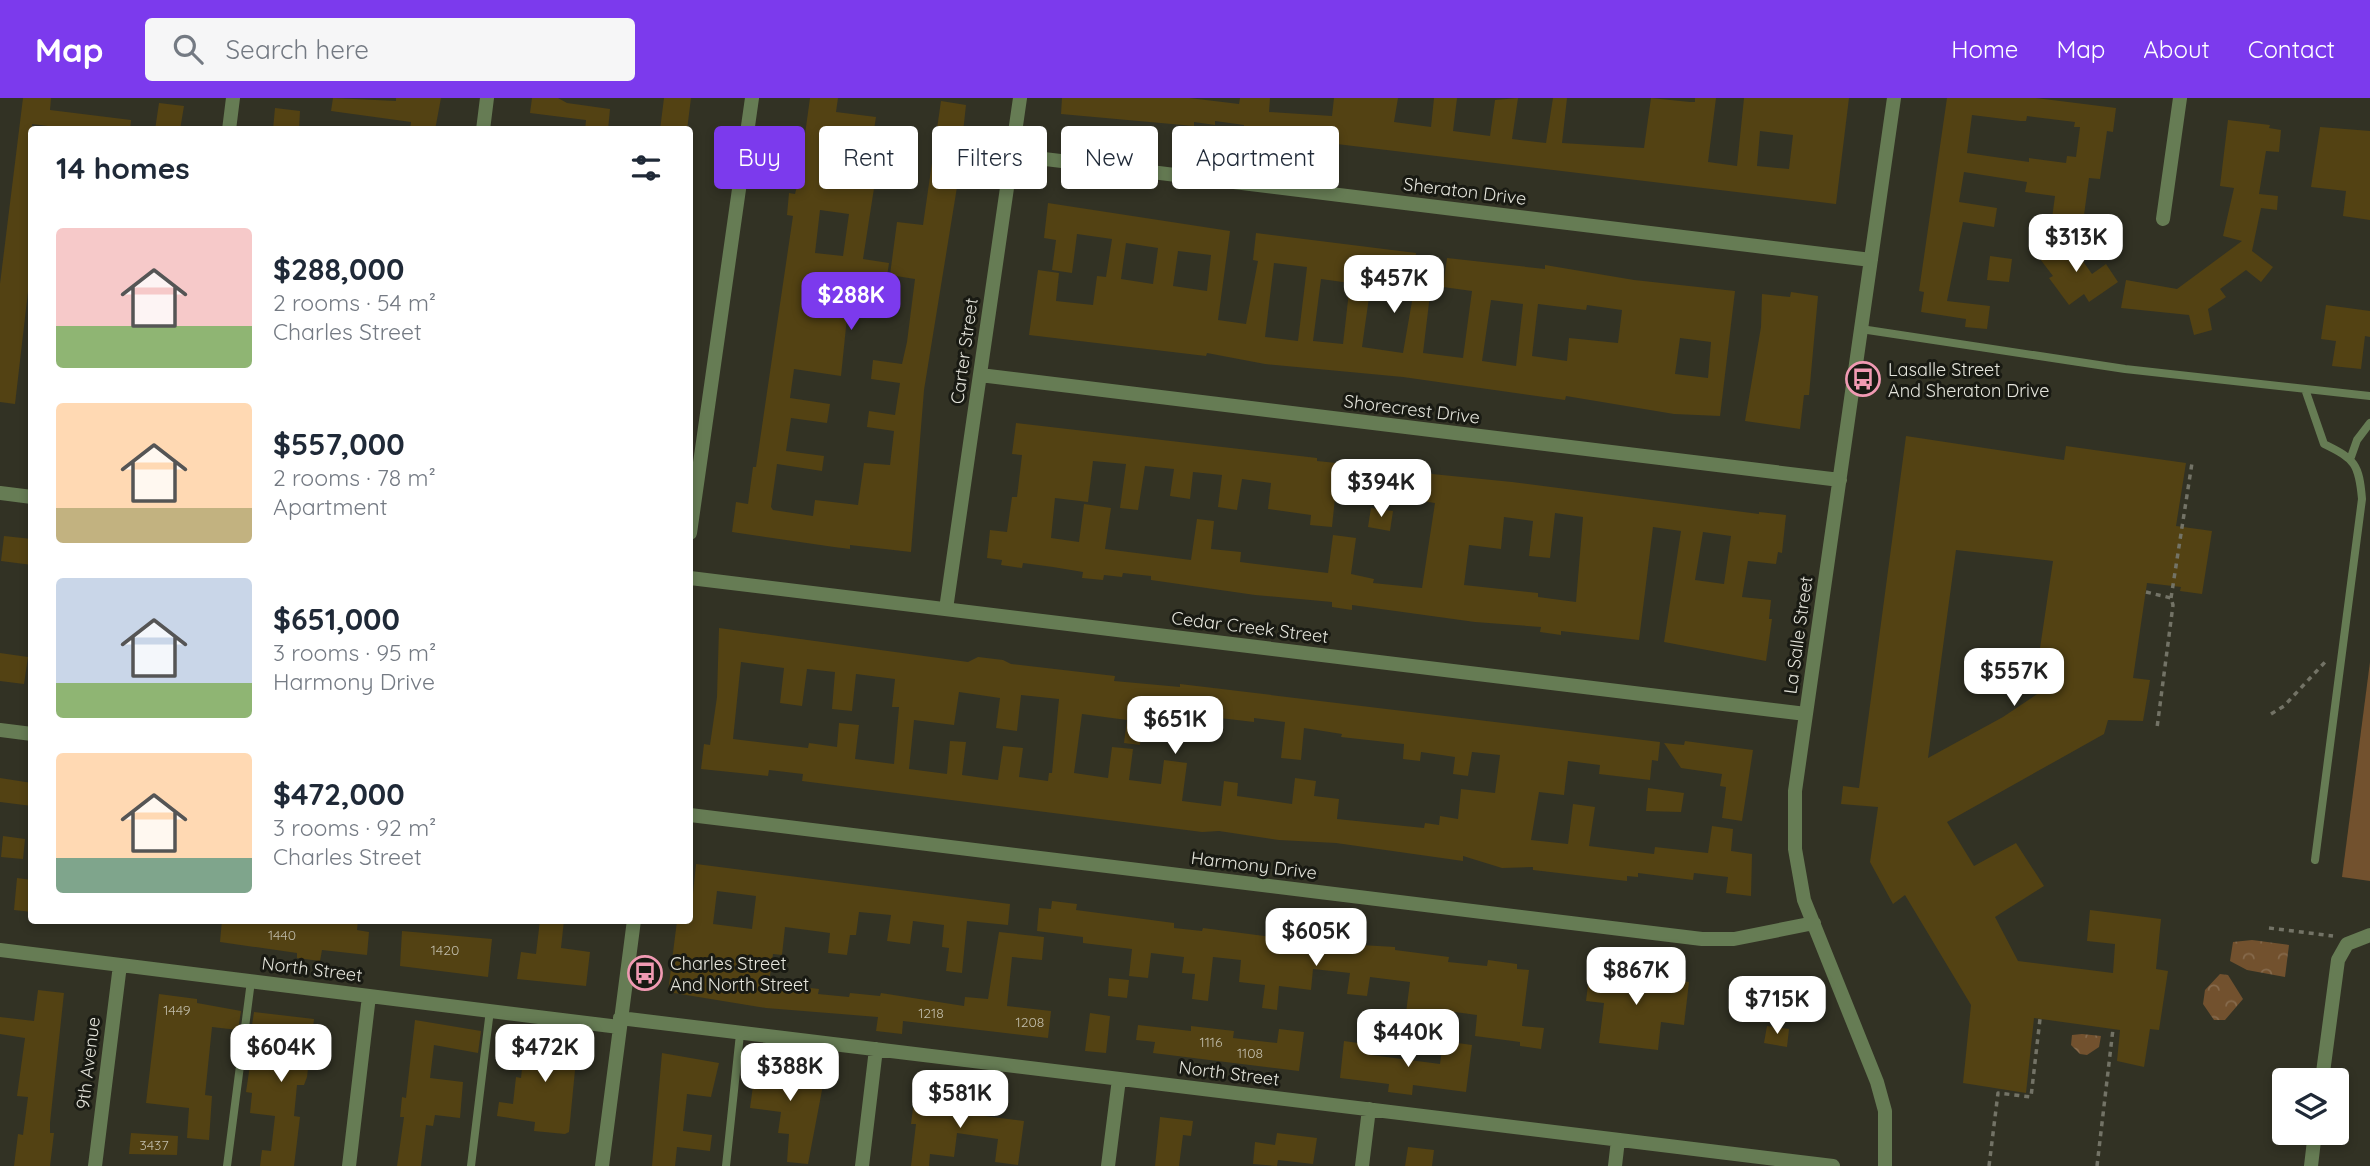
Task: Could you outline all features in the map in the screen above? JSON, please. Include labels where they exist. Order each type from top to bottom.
[{"type":"street","points":[[230,126],[233,98]]},
{"type":"street","points":[[484,126],[487,98]]},
{"type":"street","points":[[693,512],[752,98]]},
{"type":"street","name":"Carter Street","points":[[1016,126],[1020,98]]},
{"type":"street","name":"La Salle Street","points":[[1885,1166],[1885,1111],[1877,1082],[1814,923],[1798,875],[1793,823],[1806,714],[1895,98]]},
{"type":"street","points":[[2163,219],[2180,98]]},
{"type":"street","name":"Sheraton Drive","points":[[1047,159],[1871,260]]},
{"type":"street","name":"Carter Street","points":[[946,609],[1007,189]]},
{"type":"street","name":"Shorecrest Drive","points":[[980,375],[1840,480]]},
{"type":"street","points":[[0,493],[28,496]]},
{"type":"street","name":"Cedar Creek Street","points":[[693,578],[1806,714]]},
{"type":"street","points":[[0,730],[28,734]]},
{"type":"street","name":"Harmony Drive","points":[[693,815],[1702,939],[1734,939],[1814,923]]},
{"type":"street","points":[[602,1166],[633,924]]},
{"type":"street","points":[[2324,1068],[2338,960],[2350,941],[2370,935]]},
{"type":"street","name":"North Street","points":[[0,950],[490,1010],[876,1049],[1618,1140],[1753,1161],[1833,1166]]},
{"type":"street","name":"9th Avenue","points":[[95,1166],[120,965]]},
{"type":"street","points":[[349,1166],[369,996]]},
{"type":"street","points":[[862,1166],[876,1049]]},
{"type":"street","points":[[1108,1166],[1119,1079]]},
{"type":"street","points":[[1362,1166],[1369,1109]]},
{"type":"street","points":[[1615,1166],[1618,1140]]},
{"type":"street","points":[[2311,1166],[2313,1145]]},
{"type":"lane","points":[[1861,329],[2125,369],[2370,396]]},
{"type":"lane","points":[[2305,389],[2324,444],[2351,457],[2360,475],[2362,499],[2315,860]]},
{"type":"lane","points":[[2351,457],[2357,440],[2370,423]]},
{"type":"lane","points":[[227,1166],[251,981]]},
{"type":"lane","points":[[471,1166],[490,1010]]},
{"type":"lane","points":[[726,1166],[740,1034]]},
{"type":"path","points":[[2157,728],[2173,617],[2171,598],[2192,463]]},
{"type":"path","points":[[2146,592],[2171,598]]},
{"type":"path","points":[[2271,714],[2284,706],[2319,670],[2344,631]]},
{"type":"path","points":[[2269,928],[2350,941]]},
{"type":"path","points":[[1989,1166],[1998,1093],[2031,1097],[2040,1019]]},
{"type":"path","points":[[2097,1166],[2113,1029]]},
{"type":"green space","points":[[2370,662],[2370,881],[2342,877]]},
{"type":"green space","points":[[2252,940],[2289,945],[2285,977],[2247,970],[2230,961],[2233,942]]},
{"type":"green space","points":[[2220,974],[2228,975],[2243,999],[2225,1020],[2214,1020],[2203,1004],[2205,990]]},
{"type":"green space","points":[[2072,1035],[2101,1036],[2099,1047],[2087,1055],[2080,1054],[2071,1045]]},
{"type":"building","points":[[23,98],[51,98],[50,110],[131,120],[130,126],[28,126],[28,292],[15,404],[0,402],[0,284]]},
{"type":"building","points":[[333,98],[396,101],[396,98],[441,98],[436,126],[410,126],[411,122],[331,111]]},
{"type":"building","points":[[532,98],[558,98],[567,103],[610,109],[608,126],[585,126],[586,120],[530,113]]},
{"type":"building","points":[[664,98],[691,98],[688,126],[660,126]]},
{"type":"building","points":[[810,98],[838,98],[836,112],[876,117],[875,126],[819,126],[819,189],[874,189],[863,259],[889,263],[886,284],[851,278],[841,376],[794,369],[790,398],[830,404],[827,423],[791,418],[786,451],[824,456],[822,471],[777,464],[771,507],[773,510],[813,516],[815,500],[858,505],[864,463],[890,465],[894,431],[867,427],[869,411],[895,415],[900,383],[871,379],[873,360],[902,364],[907,342],[915,279],[890,275],[897,222],[923,225],[932,163],[932,189],[957,189],[924,390],[911,552],[850,545],[850,549],[732,532],[736,502],[748,504],[753,467],[756,467],[793,216],[787,215],[789,193],[795,194],[796,189],[805,189],[805,134]],"holes":[[[820,210],[849,214],[843,256],[815,253]]]},
{"type":"building","points":[[1062,98],[1189,98],[1239,104],[1240,98],[1270,98],[1269,112],[1332,116],[1334,98],[1398,98],[1394,122],[1431,127],[1434,98],[1457,98],[1453,131],[1490,136],[1495,100],[1518,98],[1512,139],[1546,143],[1553,98],[1567,98],[1562,143],[1644,148],[1651,98],[1695,102],[1695,98],[1716,98],[1708,162],[1737,166],[1744,98],[1849,98],[1836,204],[1339,144],[1339,126],[1244,126],[1215,121],[1215,125],[1194,122],[1194,126],[1061,114]],"holes":[[[1760,131],[1793,135],[1789,169],[1757,166]]]},
{"type":"building","points":[[1947,98],[2036,98],[2116,108],[2113,132],[2107,131],[2100,179],[2089,178],[2082,230],[2051,226],[2055,196],[2025,192],[2027,182],[1964,172],[1959,202],[1997,208],[1994,227],[1963,222],[1947,301],[1990,306],[1987,329],[1965,327],[1966,319],[1921,312],[1924,292],[1919,291]],"holes":[[[1972,115],[2026,121],[2027,116],[2075,122],[2074,127],[2080,127],[2076,157],[2067,156],[2066,163],[2029,158],[2029,162],[1967,153]]]},
{"type":"building","points":[[941,101],[966,105],[964,126],[937,126]]},
{"type":"building","points":[[159,103],[184,106],[181,126],[156,126]]},
{"type":"building","points":[[275,108],[300,111],[299,126],[273,126]]},
{"type":"building","points":[[2228,120],[2270,125],[2269,128],[2281,130],[2279,152],[2266,151],[2259,194],[2278,196],[2277,210],[2261,208],[2252,251],[2273,267],[2261,282],[2246,270],[2220,289],[2226,297],[2208,309],[2212,330],[2194,335],[2189,315],[2121,308],[2126,280],[2177,289],[2242,241],[2223,236],[2234,188],[2220,186]]},
{"type":"building","points":[[2320,127],[2370,131],[2370,220],[2343,216],[2346,191],[2311,187]]},
{"type":"building","points":[[1048,203],[1230,231],[1218,320],[1246,324],[1258,261],[1253,260],[1256,233],[1416,253],[1412,288],[1371,283],[1362,347],[1403,353],[1415,284],[1431,286],[1423,353],[1463,358],[1472,291],[1443,287],[1447,258],[1545,269],[1545,265],[1634,280],[1735,291],[1720,416],[1674,414],[1566,396],[1565,400],[1403,377],[1265,364],[1207,353],[1206,356],[1029,335],[1038,270],[1059,273],[1056,301],[1093,305],[1097,276],[1106,277],[1112,239],[1077,234],[1072,273],[1052,270],[1056,240],[1044,238]],"holes":[[[1126,243],[1158,248],[1153,284],[1121,279]],[[1178,251],[1211,255],[1207,291],[1173,286]],[[1274,263],[1307,267],[1298,341],[1265,337]],[[1321,279],[1350,283],[1343,344],[1313,341]],[[1491,300],[1523,304],[1516,366],[1482,361]],[[1538,304],[1586,310],[1587,305],[1622,310],[1618,343],[1569,338],[1567,361],[1532,356]],[[1680,338],[1711,342],[1708,378],[1675,374]]]},
{"type":"building","points":[[2063,233],[2092,274],[2106,264],[2118,282],[2089,302],[2084,294],[2069,305],[2049,278],[2053,276],[2040,259],[2053,249]]},
{"type":"building","points":[[1990,256],[2012,259],[2009,282],[1987,280]]},
{"type":"building","points":[[1791,292],[1818,296],[1809,395],[1804,395],[1800,429],[1745,421],[1761,327],[1762,294],[1790,297]]},
{"type":"building","points":[[2326,305],[2370,311],[2370,337],[2365,336],[2361,369],[2332,366],[2336,341],[2321,339]]},
{"type":"building","points":[[1016,423],[1376,467],[1376,492],[1336,488],[1332,527],[1310,525],[1311,515],[1268,509],[1271,483],[1242,479],[1237,510],[1218,507],[1222,475],[1193,472],[1190,499],[1170,496],[1174,469],[1145,466],[1138,510],[1120,508],[1126,464],[1093,461],[1088,502],[1055,498],[1051,538],[1079,542],[1084,504],[1111,508],[1105,549],[1191,560],[1197,519],[1214,521],[1211,549],[1241,552],[1240,562],[1328,573],[1333,535],[1356,538],[1351,574],[1374,579],[1373,583],[1422,588],[1435,503],[1408,499],[1412,472],[1786,515],[1782,553],[1778,552],[1776,564],[1748,561],[1742,597],[1771,600],[1769,619],[1772,619],[1766,661],[1664,642],[1681,531],[1653,527],[1639,640],[1561,631],[1561,635],[1540,632],[1541,627],[1475,622],[1352,605],[1352,610],[1332,607],[1332,602],[1255,595],[1151,580],[1151,576],[1123,573],[1122,577],[1104,575],[1103,580],[1082,578],[1083,572],[1053,567],[1023,563],[1022,568],[1001,565],[1002,560],[987,558],[990,530],[1007,532],[1012,497],[1017,497],[1022,455],[1012,454]],"holes":[[[1555,513],[1583,517],[1576,602],[1538,597],[1538,593],[1464,585],[1469,545],[1501,549],[1504,517],[1533,521],[1529,556],[1550,558]],[[1703,532],[1731,536],[1724,584],[1695,580]]]},
{"type":"building","points":[[1906,436],[2064,460],[2066,446],[2186,463],[2176,526],[2212,531],[2202,594],[2180,591],[2181,587],[2147,583],[2133,678],[2150,680],[2143,721],[2108,720],[2104,734],[1947,822],[1974,866],[2016,843],[2044,886],[1995,917],[2018,961],[2113,973],[2115,944],[2087,941],[2090,910],[2161,919],[2156,969],[2168,971],[2159,1030],[2150,1029],[2144,1067],[2117,1061],[2120,1030],[2034,1018],[2026,1093],[1963,1083],[1971,1005],[1905,895],[1893,904],[1870,862],[1878,807],[1841,804],[1843,786],[1859,788]],"holes":[[[1956,550],[2053,561],[2039,655],[2051,656],[2064,676],[2003,717],[1928,758]]]},
{"type":"building","points":[[1371,508],[1393,511],[1390,531],[1368,527]]},
{"type":"building","points":[[4,536],[28,539],[28,564],[1,561]]},
{"type":"building","points":[[719,628],[968,662],[978,657],[1003,660],[1011,664],[1115,676],[1114,681],[1180,687],[1180,684],[1660,742],[1658,761],[1652,760],[1650,780],[1599,774],[1600,765],[1568,761],[1564,795],[1539,792],[1531,840],[1568,844],[1573,804],[1595,807],[1589,846],[1654,854],[1655,847],[1708,853],[1712,826],[1733,829],[1731,851],[1752,854],[1751,896],[1726,893],[1728,877],[1694,873],[1693,880],[1638,873],[1638,877],[1627,876],[1627,881],[1533,870],[1533,867],[1502,868],[1463,856],[1463,861],[1336,843],[1279,840],[1219,831],[1202,832],[802,781],[803,774],[769,770],[768,776],[701,769],[704,744],[710,745],[717,697]],"holes":[[[741,662],[784,668],[780,703],[802,706],[807,669],[835,672],[832,709],[852,711],[856,674],[895,679],[892,707],[899,707],[894,764],[855,759],[859,725],[839,723],[837,747],[809,743],[808,748],[733,739]],[[959,692],[1000,698],[996,728],[1017,731],[1021,695],[1059,699],[1052,773],[1049,773],[1048,781],[1019,777],[1023,748],[1003,746],[998,780],[962,775],[966,742],[950,741],[947,774],[909,769],[914,720],[954,725]],[[1082,714],[1127,720],[1124,743],[1140,745],[1143,717],[1193,723],[1194,715],[1254,722],[1254,718],[1285,722],[1281,758],[1301,760],[1304,728],[1342,734],[1341,737],[1404,744],[1403,759],[1420,761],[1421,752],[1455,757],[1453,774],[1468,776],[1472,752],[1500,755],[1495,793],[1461,789],[1458,819],[1440,816],[1439,825],[1425,823],[1424,828],[1337,819],[1339,799],[1314,796],[1316,781],[1295,778],[1292,804],[1237,796],[1238,783],[1224,781],[1221,806],[1182,801],[1187,763],[1164,760],[1161,784],[1129,780],[1133,749],[1112,747],[1108,778],[1074,773]]]},
{"type":"building","points":[[0,653],[28,657],[24,684],[0,681]]},
{"type":"building","points":[[1685,741],[1753,750],[1742,821],[1722,818],[1726,787],[1720,786],[1722,774],[1681,768],[1664,743],[1684,745]]},
{"type":"building","points":[[0,778],[28,782],[28,806],[0,802]]},
{"type":"building","points":[[1648,788],[1684,793],[1681,812],[1646,811]]},
{"type":"building","points":[[3,836],[25,839],[23,859],[1,857]]},
{"type":"building","points":[[696,864],[1010,904],[1008,925],[967,921],[962,973],[946,971],[949,948],[942,947],[944,925],[913,921],[910,944],[887,941],[891,915],[859,912],[856,935],[850,935],[847,955],[828,953],[830,933],[785,927],[782,955],[773,954],[769,983],[819,989],[818,994],[849,997],[850,993],[880,996],[881,993],[964,1006],[965,997],[988,999],[999,932],[1044,937],[1042,960],[1012,957],[1007,1006],[1051,1011],[1048,1038],[903,1021],[902,1034],[876,1031],[878,1017],[766,1008],[668,992],[677,924],[693,924]],"holes":[[[717,891],[756,896],[752,929],[713,924]]]},
{"type":"building","points":[[17,878],[28,879],[28,912],[14,910]]},
{"type":"building","points":[[1052,901],[1077,904],[1076,910],[1174,923],[1174,928],[1202,931],[1203,928],[1309,942],[1395,947],[1395,950],[1449,957],[1448,962],[1487,966],[1488,960],[1517,964],[1517,969],[1529,970],[1522,1026],[1544,1028],[1541,1049],[1520,1046],[1520,1042],[1475,1036],[1477,1015],[1433,1009],[1430,1031],[1404,1028],[1410,982],[1370,977],[1367,996],[1347,994],[1350,973],[1313,969],[1311,990],[1279,986],[1277,1010],[1262,1008],[1265,985],[1239,982],[1241,960],[1213,957],[1208,1001],[1192,999],[1195,974],[1182,973],[1184,957],[1151,953],[1148,978],[1129,976],[1132,949],[1083,943],[1083,937],[1037,931],[1039,908],[1051,909]]},
{"type":"building","points":[[222,924],[358,924],[357,930],[369,932],[367,955],[322,950],[320,961],[297,958],[297,953],[220,942]]},
{"type":"building","points":[[540,924],[564,924],[561,948],[590,952],[586,986],[517,979],[521,952],[536,954]]},
{"type":"building","points":[[402,931],[492,939],[488,977],[400,966]]},
{"type":"building","points":[[1590,969],[1689,982],[1684,1025],[1661,1022],[1658,1050],[1599,1043],[1604,1003],[1586,1001]]},
{"type":"building","points":[[1109,978],[1129,980],[1127,998],[1108,996]]},
{"type":"building","points":[[38,990],[64,993],[50,1123],[50,1133],[54,1133],[50,1166],[14,1166],[18,1134],[23,1135],[28,1097],[17,1096],[25,1038],[0,1034],[0,1017],[34,1021]]},
{"type":"building","points":[[159,994],[197,999],[197,1003],[241,1011],[238,1030],[212,1027],[205,1095],[212,1096],[209,1140],[187,1138],[189,1108],[146,1103]]},
{"type":"building","points":[[254,1012],[314,1019],[307,1077],[304,1085],[297,1085],[294,1116],[300,1117],[294,1166],[260,1166],[262,1150],[271,1151],[275,1116],[250,1113],[252,1093],[246,1092],[250,1065],[284,1069],[288,1039],[251,1032]]},
{"type":"building","points":[[1090,1013],[1110,1016],[1106,1053],[1085,1051]]},
{"type":"building","points":[[415,1020],[481,1031],[478,1053],[434,1045],[430,1078],[463,1082],[460,1118],[435,1115],[433,1126],[426,1125],[421,1166],[397,1166],[404,1117],[400,1117],[402,1097],[406,1098]]},
{"type":"building","points":[[1138,1025],[1191,1031],[1191,1026],[1234,1031],[1233,1038],[1277,1043],[1279,1029],[1304,1032],[1299,1071],[1153,1053],[1155,1042],[1136,1040]]},
{"type":"building","points":[[1767,1026],[1789,1029],[1787,1047],[1764,1043]]},
{"type":"building","points":[[526,1032],[578,1039],[569,1132],[565,1134],[534,1131],[535,1122],[497,1116],[499,1102],[513,1104],[516,1077],[521,1078]]},
{"type":"building","points":[[1344,1041],[1372,1045],[1371,1055],[1440,1064],[1443,1041],[1472,1045],[1466,1092],[1413,1085],[1412,1095],[1388,1092],[1389,1084],[1340,1078]]},
{"type":"building","points":[[662,1053],[719,1063],[711,1097],[687,1094],[683,1131],[712,1135],[710,1151],[677,1147],[675,1166],[652,1166]]},
{"type":"building","points":[[749,1065],[797,1070],[798,1066],[826,1069],[808,1164],[787,1162],[789,1134],[778,1133],[781,1112],[750,1108],[753,1086],[747,1085]]},
{"type":"building","points":[[915,1092],[936,1095],[935,1099],[976,1104],[975,1108],[985,1109],[984,1116],[1024,1121],[1018,1165],[995,1162],[998,1139],[957,1133],[954,1157],[930,1154],[929,1166],[911,1166],[916,1124],[911,1124]]},
{"type":"building","points":[[1160,1117],[1193,1121],[1191,1136],[1183,1135],[1179,1166],[1155,1166]]},
{"type":"building","points":[[131,1133],[178,1136],[177,1155],[129,1154]]},
{"type":"building","points":[[1277,1133],[1317,1138],[1313,1164],[1278,1160],[1277,1166],[1253,1164],[1255,1142],[1275,1145]]},
{"type":"building","points":[[1408,1147],[1434,1150],[1432,1166],[1405,1166]]},
{"type":"place","name":"Lasalle Street And Sheraton Drive","points":[[1863,379]]},
{"type":"place","name":"Charles Street And North Street","points":[[645,973]]}]
